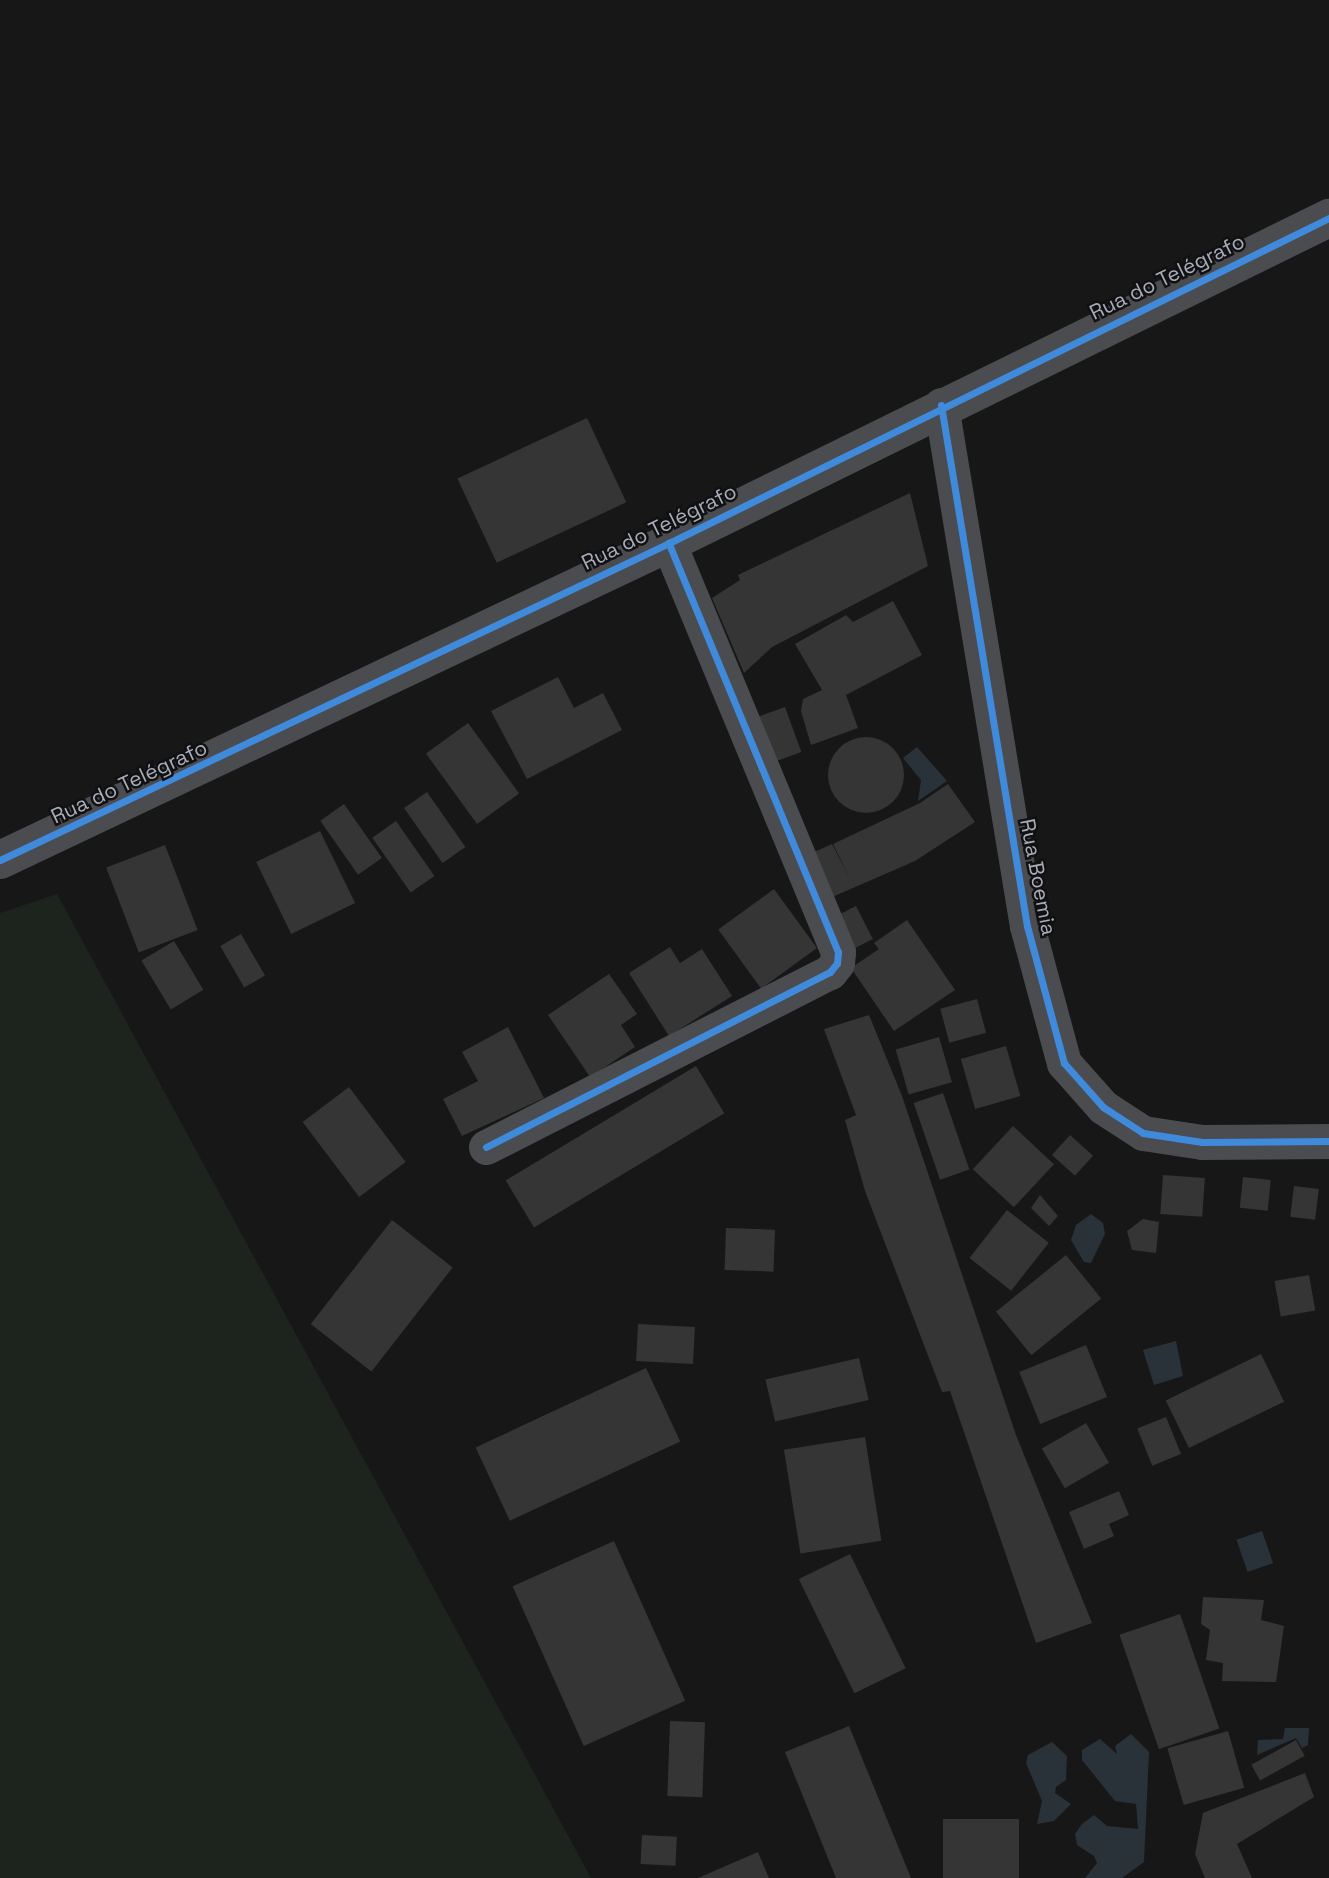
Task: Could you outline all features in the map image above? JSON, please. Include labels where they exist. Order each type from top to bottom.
[{"type":"street","name":"Rua do Telégrafo","points":[[0,860],[669,543],[942,405],[1329,218]]},
{"type":"street","name":"Rua Boemia","points":[[942,405],[1027,926],[1064,1063],[1103,1107],[1143,1133],[1202,1142],[1329,1141]]},
{"type":"street","points":[[486,1147],[830,972],[837,963],[838,952],[669,543]]},
{"type":"shaded area","points":[[917,747],[947,781],[918,801],[921,780],[903,758]]},
{"type":"shaded area","points":[[57,894],[591,1878],[0,1878],[0,913]]},
{"type":"shaded area","points":[[1091,1214],[1103,1223],[1105,1234],[1091,1263],[1084,1262],[1071,1240],[1076,1225]]},
{"type":"shaded area","points":[[1176,1341],[1183,1376],[1154,1385],[1143,1350]]},
{"type":"shaded area","points":[[1262,1531],[1273,1563],[1248,1572],[1236,1540]]},
{"type":"shaded area","points":[[1285,1728],[1309,1728],[1308,1745],[1302,1748],[1296,1738],[1257,1755],[1258,1740],[1283,1739]]},
{"type":"shaded area","points":[[1131,1734],[1149,1752],[1144,1862],[1122,1878],[1085,1878],[1097,1863],[1094,1856],[1077,1845],[1075,1834],[1082,1824],[1094,1815],[1107,1826],[1138,1829],[1136,1804],[1115,1801],[1082,1760],[1082,1750],[1100,1739],[1117,1754],[1115,1746]]},
{"type":"shaded area","points":[[1052,1742],[1067,1756],[1066,1780],[1056,1787],[1055,1793],[1071,1804],[1054,1821],[1037,1824],[1042,1801],[1026,1763],[1028,1755]]},
{"type":"building","points":[[587,418],[626,502],[497,563],[457,478]]},
{"type":"building","points":[[910,493],[928,566],[772,647],[744,673],[712,598],[740,580],[738,575]]},
{"type":"building","points":[[893,601],[922,655],[846,695],[858,728],[811,745],[801,711],[803,699],[822,690],[795,644],[846,615],[853,622]]},
{"type":"building","points":[[558,677],[574,708],[603,693],[622,730],[527,779],[491,711]]},
{"type":"building","points":[[785,707],[801,752],[773,762],[757,717]]},
{"type":"building","points":[[468,723],[519,793],[477,824],[426,754]]},
{"type":"building","points":[[859,737],[873,737],[887,743],[898,754],[902,760],[902,790],[893,802],[881,811],[859,813],[845,807],[834,796],[828,782],[828,768],[834,754],[845,743]]},
{"type":"building","points":[[948,784],[975,822],[915,861],[823,901],[801,858],[832,844],[850,879],[833,844],[920,803]]},
{"type":"building","points":[[427,792],[465,847],[442,863],[404,808]]},
{"type":"building","points":[[344,804],[382,858],[358,875],[320,821]]},
{"type":"building","points":[[396,821],[434,876],[411,893],[372,838]]},
{"type":"building","points":[[320,831],[355,903],[291,934],[256,862]]},
{"type":"building","points":[[165,845],[198,930],[139,953],[106,868]]},
{"type":"building","points":[[774,889],[817,948],[761,989],[718,930]]},
{"type":"building","points":[[856,906],[873,939],[849,951],[832,918]]},
{"type":"building","points":[[907,920],[955,990],[894,1031],[851,968],[879,949],[874,943]]},
{"type":"building","points":[[241,934],[265,976],[244,988],[220,946]]},
{"type":"building","points":[[174,941],[203,990],[171,1009],[141,961]]},
{"type":"building","points":[[670,947],[680,963],[702,949],[732,996],[669,1036],[629,973]]},
{"type":"building","points":[[609,974],[637,1014],[621,1025],[635,1047],[590,1077],[548,1015]]},
{"type":"building","points":[[977,999],[986,1033],[949,1043],[940,1009]]},
{"type":"building","points":[[869,1015],[902,1096],[1016,1435],[1092,1623],[1036,1643],[950,1391],[942,1392],[865,1191],[845,1120],[856,1115],[824,1029]]},
{"type":"building","points":[[508,1027],[544,1098],[462,1136],[443,1099],[478,1081],[462,1052]]},
{"type":"building","points":[[939,1037],[952,1082],[909,1095],[896,1049]]},
{"type":"building","points":[[1006,1046],[1020,1096],[975,1109],[961,1059]]},
{"type":"building","points":[[696,1066],[724,1113],[534,1227],[506,1180]]},
{"type":"building","points":[[349,1087],[406,1162],[359,1197],[303,1122]]},
{"type":"building","points":[[943,1093],[969,1170],[940,1180],[914,1103]]},
{"type":"building","points":[[1013,1126],[1054,1164],[1014,1207],[973,1169]]},
{"type":"building","points":[[1070,1135],[1093,1156],[1075,1176],[1052,1155]]},
{"type":"building","points":[[1163,1175],[1205,1178],[1202,1217],[1160,1214]]},
{"type":"building","points":[[1243,1177],[1271,1180],[1268,1211],[1240,1208]]},
{"type":"building","points":[[1294,1186],[1319,1189],[1315,1220],[1290,1217]]},
{"type":"building","points":[[1040,1195],[1058,1216],[1049,1226],[1031,1208]]},
{"type":"building","points":[[1007,1210],[1049,1243],[1011,1291],[969,1258]]},
{"type":"building","points":[[1143,1219],[1159,1222],[1156,1253],[1132,1250],[1127,1231]]},
{"type":"building","points":[[392,1220],[453,1267],[371,1371],[311,1324]]},
{"type":"building","points":[[726,1228],[775,1230],[774,1272],[725,1270]]},
{"type":"building","points":[[1066,1255],[1101,1299],[1031,1355],[996,1312]]},
{"type":"building","points":[[1309,1275],[1315,1310],[1281,1317],[1275,1281]]},
{"type":"building","points":[[638,1324],[695,1327],[693,1364],[636,1361]]},
{"type":"building","points":[[1086,1345],[1107,1397],[1040,1424],[1019,1372]]},
{"type":"building","points":[[1261,1354],[1284,1402],[1189,1448],[1166,1400]]},
{"type":"building","points":[[859,1358],[869,1400],[775,1421],[765,1380]]},
{"type":"building","points":[[646,1368],[680,1441],[510,1521],[476,1447]]},
{"type":"building","points":[[1166,1417],[1181,1454],[1152,1466],[1137,1429]]},
{"type":"building","points":[[1086,1423],[1109,1463],[1065,1488],[1042,1448]]},
{"type":"building","points":[[865,1437],[881,1541],[800,1554],[784,1450]]},
{"type":"building","points":[[1119,1491],[1129,1515],[1109,1524],[1114,1536],[1084,1549],[1069,1512]]},
{"type":"building","points":[[614,1541],[685,1701],[584,1746],[513,1586]]},
{"type":"building","points":[[850,1554],[906,1668],[854,1693],[799,1579]]},
{"type":"building","points":[[1203,1597],[1264,1600],[1261,1620],[1284,1626],[1276,1682],[1222,1681],[1223,1663],[1206,1660],[1210,1630],[1201,1624]]},
{"type":"building","points":[[1180,1614],[1219,1728],[1159,1749],[1119,1635]]},
{"type":"building","points":[[670,1721],[705,1722],[702,1797],[667,1796]]},
{"type":"building","points":[[849,1726],[911,1878],[836,1878],[785,1752]]},
{"type":"building","points":[[1228,1731],[1244,1788],[1184,1805],[1167,1748]]},
{"type":"building","points":[[1296,1740],[1305,1756],[1260,1780],[1251,1765]]},
{"type":"building","points":[[1305,1773],[1314,1797],[1237,1844],[1252,1878],[1205,1878],[1195,1854],[1203,1813]]},
{"type":"building","points":[[943,1819],[1019,1819],[1019,1878],[943,1878]]},
{"type":"building","points":[[642,1835],[677,1837],[675,1866],[640,1864]]},
{"type":"building","points":[[758,1852],[769,1878],[698,1878]]},
{"type":"cycle path","points":[[0,860],[669,543],[1329,218]]},
{"type":"cycle path","points":[[941,405],[1027,926],[1064,1063],[1103,1107],[1143,1133],[1202,1142],[1329,1141]]},
{"type":"cycle path","points":[[486,1147],[830,972],[837,963],[838,952],[669,543]]}]
